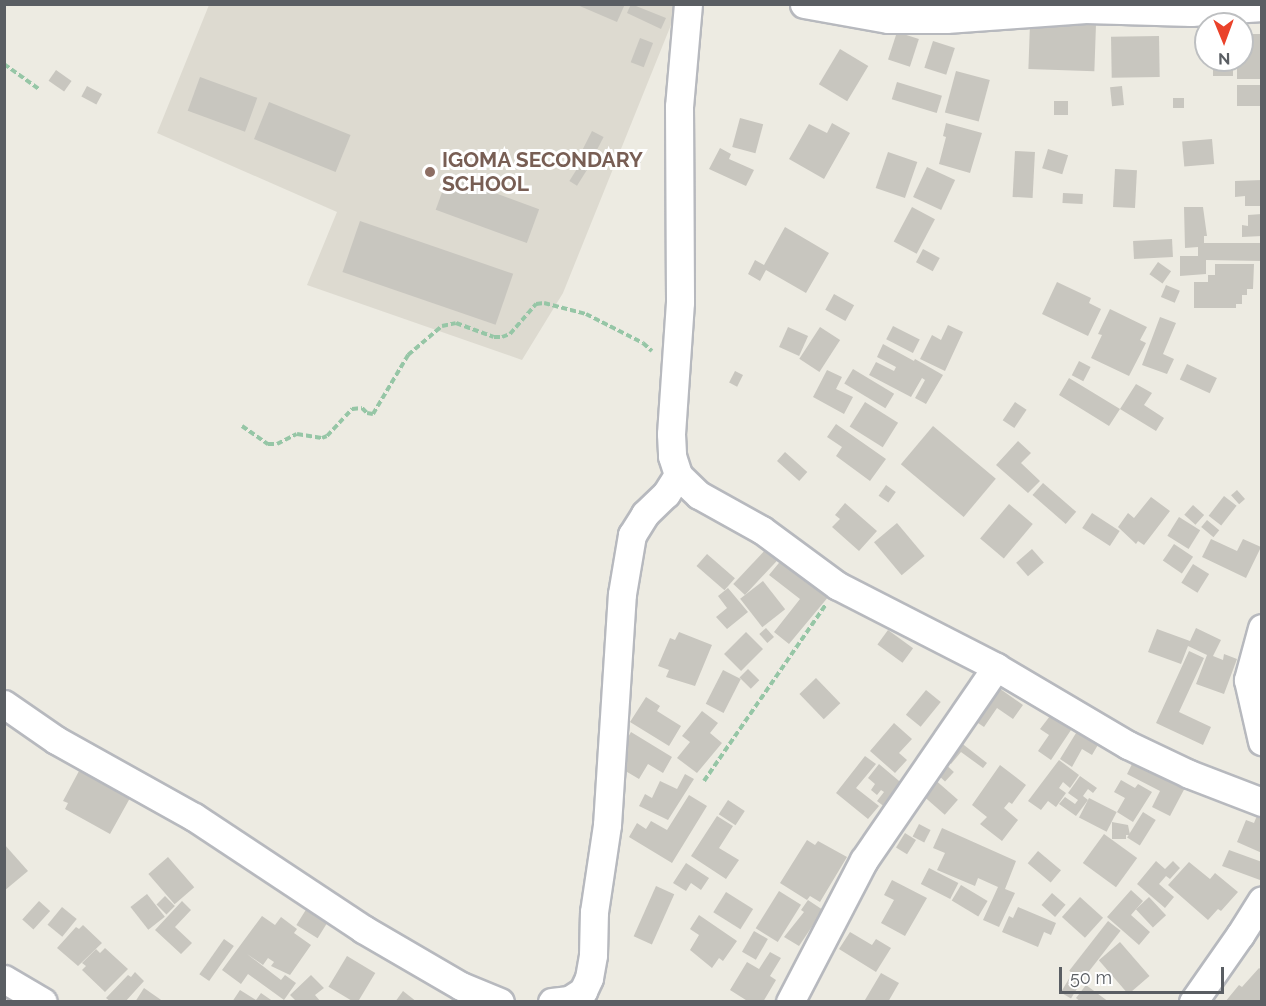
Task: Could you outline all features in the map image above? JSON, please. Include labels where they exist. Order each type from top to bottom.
[{"type":"street","points":[[688,4],[679,106],[680,302],[671,434],[672,456],[678,475],[699,495],[762,530],[838,586],[996,667],[1128,746],[1189,774],[1262,802]]},
{"type":"street","points":[[804,4],[888,19],[946,20],[1086,9],[1191,12],[1262,7]]},
{"type":"street","points":[[552,1002],[582,996],[589,978],[593,955],[594,912],[607,825],[622,594],[632,535],[645,514],[666,494],[678,475]]},
{"type":"street","points":[[1262,628],[1248,680],[1262,741]]},
{"type":"street","points":[[790,1002],[864,860],[996,667]]},
{"type":"street","points":[[4,704],[56,740],[194,817],[373,935],[461,986],[500,1002]]},
{"type":"street","points":[[1192,1002],[1262,900]]},
{"type":"street","points":[[6,980],[43,1002]]},
{"type":"path","points":[[4,64],[40,90]]},
{"type":"path","points":[[242,426],[268,444],[277,444],[297,434],[322,438],[327,436],[352,409],[362,408],[367,413],[373,414],[408,355],[442,326],[456,322],[502,338],[510,334],[536,304],[544,303],[586,314],[643,343],[676,375]]},
{"type":"path","points":[[704,781],[838,586]]},
{"type":"shaded area","name":"IGOMA SECONDARY SCHOOL","points":[[209,5],[679,5],[563,293],[522,360],[307,285],[337,212],[157,133]]},
{"type":"building","points":[[575,4],[625,4],[617,22]]},
{"type":"building","points":[[631,4],[666,18],[661,29],[627,13]]},
{"type":"building","points":[[1030,23],[1096,25],[1094,71],[1028,69]]},
{"type":"building","points":[[897,32],[919,39],[910,67],[888,60]]},
{"type":"building","points":[[1254,34],[1262,34],[1262,79],[1237,79],[1237,72],[1254,72]]},
{"type":"building","points":[[1159,36],[1160,77],[1112,78],[1111,37]]},
{"type":"building","points":[[640,38],[653,43],[644,67],[631,62]]},
{"type":"building","points":[[933,41],[955,48],[946,75],[924,68]]},
{"type":"building","points":[[840,49],[868,66],[847,101],[819,84]]},
{"type":"building","points":[[56,70],[72,81],[64,92],[49,81]]},
{"type":"building","points":[[956,71],[990,80],[979,122],[945,113]]},
{"type":"building","points":[[1213,72],[1233,72],[1233,76],[1213,76]]},
{"type":"building","points":[[200,77],[257,98],[245,132],[188,111]]},
{"type":"building","points":[[897,82],[942,96],[937,113],[892,99]]},
{"type":"building","points":[[1237,85],[1262,85],[1262,106],[1237,106]]},
{"type":"building","points":[[87,86],[102,94],[96,105],[81,97]]},
{"type":"building","points":[[1122,86],[1124,105],[1112,106],[1110,87]]},
{"type":"building","points":[[1173,98],[1184,98],[1184,108],[1173,108]]},
{"type":"building","points":[[1054,101],[1068,101],[1068,115],[1054,115]]},
{"type":"building","points":[[269,102],[351,135],[336,172],[254,139]]},
{"type":"building","points":[[740,118],[763,124],[755,153],[732,147]]},
{"type":"building","points":[[832,123],[850,133],[824,179],[789,159],[809,124],[827,133]]},
{"type":"building","points":[[946,123],[982,133],[970,173],[939,164],[946,137],[943,136]]},
{"type":"building","points":[[592,131],[604,137],[593,158],[581,152]]},
{"type":"building","points":[[1212,139],[1214,164],[1184,167],[1182,142]]},
{"type":"building","points":[[720,148],[731,154],[729,159],[754,170],[746,186],[709,169]]},
{"type":"building","points":[[1048,149],[1068,155],[1062,174],[1042,168]]},
{"type":"building","points":[[1015,151],[1035,152],[1033,198],[1013,197]]},
{"type":"building","points":[[632,152],[642,153],[641,163],[631,162]]},
{"type":"building","points":[[888,152],[917,162],[905,198],[876,188]]},
{"type":"building","points":[[580,164],[588,169],[577,186],[569,181]]},
{"type":"building","points":[[927,167],[955,180],[941,210],[913,197]]},
{"type":"building","points":[[1115,169],[1137,170],[1135,208],[1113,207]]},
{"type":"building","points":[[448,176],[539,209],[527,243],[436,210]]},
{"type":"building","points":[[1262,180],[1262,206],[1245,206],[1245,196],[1235,197],[1235,181]]},
{"type":"building","points":[[1063,193],[1083,194],[1082,204],[1062,203]]},
{"type":"building","points":[[912,207],[935,219],[917,254],[894,241]]},
{"type":"building","points":[[1184,207],[1203,207],[1207,236],[1204,236],[1204,243],[1262,243],[1262,261],[1206,260],[1206,274],[1180,276],[1180,256],[1198,256],[1198,247],[1185,248]]},
{"type":"building","points":[[1262,214],[1262,236],[1242,237],[1242,225],[1248,226],[1248,215]]},
{"type":"building","points":[[360,221],[513,274],[496,325],[342,272]]},
{"type":"building","points":[[785,227],[829,253],[806,293],[766,270],[760,281],[748,274],[755,260],[764,265]]},
{"type":"building","points":[[1172,239],[1173,257],[1134,259],[1133,241]]},
{"type":"building","points":[[923,249],[940,258],[933,271],[916,262]]},
{"type":"building","points":[[1158,262],[1171,271],[1163,283],[1149,274]]},
{"type":"building","points":[[1215,264],[1254,264],[1253,289],[1247,289],[1247,295],[1242,295],[1242,304],[1236,304],[1236,308],[1194,308],[1194,282],[1208,282],[1208,275],[1215,275]]},
{"type":"building","points":[[1057,282],[1091,298],[1089,303],[1101,309],[1088,336],[1042,314]]},
{"type":"building","points":[[1166,285],[1180,291],[1175,303],[1161,297]]},
{"type":"building","points":[[834,294],[854,305],[845,321],[825,310]]},
{"type":"building","points":[[1110,309],[1147,327],[1140,340],[1146,343],[1129,376],[1091,358],[1102,335],[1098,334]]},
{"type":"building","points":[[1160,317],[1176,323],[1163,354],[1174,359],[1167,374],[1142,365]]},
{"type":"building","points":[[948,325],[963,332],[945,371],[920,359],[932,335],[941,340]]},
{"type":"building","points":[[893,326],[920,340],[913,353],[886,339]]},
{"type":"building","points":[[788,327],[808,336],[799,356],[779,347]]},
{"type":"building","points":[[820,327],[840,340],[819,372],[799,359]]},
{"type":"building","points":[[883,344],[943,375],[926,404],[915,398],[925,380],[922,378],[911,397],[869,375],[876,362],[894,371],[896,367],[877,357]]},
{"type":"building","points":[[1079,361],[1091,367],[1083,381],[1072,375]]},
{"type":"building","points":[[1187,364],[1217,378],[1210,393],[1180,379]]},
{"type":"building","points":[[853,369],[894,394],[885,408],[844,384]]},
{"type":"building","points":[[827,370],[842,377],[836,389],[853,397],[844,414],[813,397]]},
{"type":"building","points":[[735,371],[743,375],[737,387],[729,383]]},
{"type":"building","points":[[1069,378],[1120,409],[1109,426],[1059,395]]},
{"type":"building","points":[[1136,384],[1152,393],[1144,405],[1164,418],[1156,431],[1120,409]]},
{"type":"building","points":[[865,402],[898,423],[883,447],[850,427]]},
{"type":"building","points":[[1015,402],[1027,410],[1014,428],[1003,420]]},
{"type":"building","points":[[836,424],[886,459],[870,481],[836,456],[842,447],[827,437]]},
{"type":"building","points":[[933,426],[996,479],[964,517],[901,464]]},
{"type":"building","points":[[1018,441],[1031,453],[1021,463],[1040,481],[1028,493],[996,465]]},
{"type":"building","points":[[785,452],[807,472],[799,481],[777,461]]},
{"type":"building","points":[[1043,483],[1076,512],[1066,524],[1033,495]]},
{"type":"building","points":[[886,485],[896,492],[888,503],[879,496]]},
{"type":"building","points":[[1237,490],[1245,499],[1239,504],[1231,495]]},
{"type":"building","points":[[1224,496],[1237,506],[1221,526],[1209,516]]},
{"type":"building","points":[[1151,497],[1170,511],[1144,545],[1138,541],[1136,544],[1118,527],[1128,513],[1134,518]]},
{"type":"building","points":[[845,503],[877,531],[859,551],[832,527],[840,519],[835,515]]},
{"type":"building","points":[[1009,504],[1033,524],[1004,558],[980,538]]},
{"type":"building","points":[[1193,505],[1204,515],[1195,525],[1184,515]]},
{"type":"building","points":[[1092,513],[1120,531],[1110,546],[1082,528]]},
{"type":"building","points":[[1179,517],[1200,530],[1189,549],[1167,536]]},
{"type":"building","points":[[1207,520],[1219,530],[1213,537],[1201,527]]},
{"type":"building","points":[[897,523],[925,556],[902,575],[874,542]]},
{"type":"building","points":[[1211,539],[1237,551],[1243,539],[1261,547],[1246,578],[1202,557]]},
{"type":"building","points":[[1174,544],[1193,557],[1182,573],[1163,561]]},
{"type":"building","points":[[766,549],[778,560],[745,595],[733,584]]},
{"type":"building","points":[[1032,549],[1044,563],[1028,576],[1016,563]]},
{"type":"building","points":[[707,554],[735,578],[724,590],[697,566]]},
{"type":"building","points":[[783,558],[829,596],[789,644],[774,632],[800,599],[769,575]]},
{"type":"building","points":[[1193,564],[1209,574],[1197,593],[1181,583]]},
{"type":"building","points":[[763,581],[785,609],[762,627],[740,599]]},
{"type":"building","points":[[728,588],[748,612],[727,629],[716,617],[727,608],[718,596]]},
{"type":"building","points":[[766,628],[774,637],[767,643],[759,634]]},
{"type":"building","points":[[1196,628],[1221,640],[1213,656],[1223,660],[1224,654],[1237,659],[1224,694],[1196,684],[1207,655],[1188,646],[1181,664],[1148,652],[1157,629],[1190,641]]},
{"type":"building","points":[[888,630],[913,648],[902,663],[877,645]]},
{"type":"building","points":[[679,632],[712,645],[695,686],[666,677],[669,670],[658,666],[670,638],[675,640]]},
{"type":"building","points":[[746,632],[763,649],[741,671],[724,654]]},
{"type":"building","points":[[1189,651],[1204,658],[1179,712],[1211,727],[1203,745],[1156,723]]},
{"type":"building","points":[[748,669],[759,680],[751,689],[740,677]]},
{"type":"building","points":[[723,670],[741,679],[724,713],[706,704]]},
{"type":"building","points":[[816,678],[840,703],[824,719],[799,694]]},
{"type":"building","points":[[996,686],[1023,705],[1013,719],[997,708],[984,727],[972,719]]},
{"type":"building","points":[[926,690],[941,702],[921,727],[906,715]]},
{"type":"building","points":[[646,697],[660,706],[657,711],[681,726],[669,746],[630,722]]},
{"type":"building","points":[[702,711],[718,723],[710,733],[722,743],[697,773],[677,758],[690,742],[682,736]]},
{"type":"building","points":[[1050,716],[1071,730],[1051,760],[1038,751],[1049,735],[1040,729]]},
{"type":"building","points":[[894,723],[912,739],[899,753],[907,760],[895,773],[870,751]]},
{"type":"building","points":[[1081,725],[1102,738],[1092,755],[1082,749],[1072,767],[1060,759]]},
{"type":"building","points":[[631,732],[672,757],[663,773],[648,764],[639,779],[617,766],[627,748],[623,746]]},
{"type":"building","points":[[955,738],[987,763],[983,768],[961,752],[951,764],[941,756]]},
{"type":"building","points":[[865,756],[876,764],[856,788],[879,806],[868,819],[836,793]]},
{"type":"building","points":[[1135,758],[1187,784],[1170,816],[1152,807],[1160,791],[1127,774]]},
{"type":"building","points":[[940,759],[954,772],[945,781],[931,769]]},
{"type":"building","points":[[1059,760],[1079,775],[1070,788],[1063,782],[1059,788],[1066,793],[1056,807],[1048,801],[1041,810],[1028,801]]},
{"type":"building","points":[[91,763],[135,789],[110,834],[65,809],[68,803],[63,801],[79,771],[85,774]]},
{"type":"building","points":[[879,764],[905,786],[886,808],[877,801],[884,792],[881,790],[877,795],[871,790],[875,784],[868,778]]},
{"type":"building","points":[[1000,765],[1026,785],[1012,804],[1009,802],[1004,808],[1018,820],[1002,841],[980,824],[987,817],[972,805]]},
{"type":"building","points":[[685,774],[694,779],[668,820],[639,806],[645,794],[652,798],[660,781],[677,789]]},
{"type":"building","points":[[1080,776],[1097,788],[1093,793],[1088,789],[1083,796],[1088,800],[1076,816],[1059,804],[1065,797],[1075,804],[1078,800],[1068,793]]},
{"type":"building","points":[[933,778],[958,800],[945,815],[920,793]]},
{"type":"building","points":[[1121,780],[1135,788],[1138,784],[1152,792],[1133,822],[1117,812],[1125,798],[1114,792]]},
{"type":"building","points":[[689,795],[707,806],[672,863],[629,837],[637,823],[646,829],[651,821],[667,830]]},
{"type":"building","points":[[1089,798],[1117,812],[1107,832],[1079,818]]},
{"type":"building","points":[[728,800],[745,811],[736,825],[719,814]]},
{"type":"building","points":[[1260,808],[1262,809],[1262,853],[1237,842],[1246,820],[1254,823]]},
{"type":"building","points":[[1143,812],[1156,820],[1140,845],[1127,837]]},
{"type":"building","points":[[717,816],[733,826],[719,848],[739,860],[726,879],[691,856]]},
{"type":"building","points":[[1112,822],[1128,825],[1130,835],[1126,835],[1126,839],[1112,839]]},
{"type":"building","points":[[919,824],[931,830],[924,842],[913,836]]},
{"type":"building","points":[[942,828],[1016,861],[1005,889],[1015,893],[999,927],[983,920],[998,887],[978,878],[975,886],[937,870],[945,853],[933,848]]},
{"type":"building","points":[[905,833],[916,840],[907,854],[896,847]]},
{"type":"building","points":[[1104,834],[1137,858],[1116,887],[1083,863]]},
{"type":"building","points":[[807,840],[815,845],[818,841],[847,857],[820,902],[810,896],[807,900],[780,883]]},
{"type":"building","points":[[4,844],[28,871],[4,891]]},
{"type":"building","points":[[1229,850],[1262,862],[1260,880],[1222,866]]},
{"type":"building","points":[[1038,851],[1061,870],[1051,883],[1028,863]]},
{"type":"building","points":[[168,857],[194,887],[175,904],[148,874]]},
{"type":"building","points":[[1156,861],[1165,869],[1173,861],[1180,868],[1170,879],[1166,876],[1159,884],[1174,897],[1165,908],[1137,884]]},
{"type":"building","points":[[1189,862],[1210,879],[1215,873],[1238,892],[1221,911],[1218,909],[1208,920],[1168,885]]},
{"type":"building","points":[[686,863],[709,878],[701,890],[691,883],[686,891],[673,883]]},
{"type":"building","points":[[929,868],[958,883],[950,899],[921,884]]},
{"type":"building","points":[[892,880],[927,898],[905,936],[881,923],[894,900],[884,895]]},
{"type":"building","points":[[961,885],[988,901],[978,916],[952,900]]},
{"type":"building","points":[[656,886],[674,894],[652,944],[634,936]]},
{"type":"building","points":[[1131,890],[1143,901],[1131,915],[1150,932],[1139,945],[1107,917]]},
{"type":"building","points":[[779,891],[801,905],[778,942],[756,928]]},
{"type":"building","points":[[726,892],[753,909],[740,929],[713,912]]},
{"type":"building","points":[[1052,893],[1066,905],[1055,917],[1042,905]]},
{"type":"building","points":[[147,894],[165,917],[148,930],[130,907]]},
{"type":"building","points":[[165,896],[175,906],[166,914],[157,904]]},
{"type":"building","points":[[1080,897],[1103,918],[1085,938],[1062,917]]},
{"type":"building","points":[[1149,897],[1166,915],[1153,928],[1136,909]]},
{"type":"building","points":[[808,900],[823,910],[799,946],[784,937],[804,912],[801,910]]},
{"type":"building","points":[[39,901],[50,911],[33,930],[22,920]]},
{"type":"building","points":[[182,901],[191,910],[175,927],[192,943],[181,954],[155,930]]},
{"type":"building","points":[[62,907],[77,919],[62,937],[48,925]]},
{"type":"building","points":[[1018,907],[1056,923],[1051,935],[1044,932],[1038,947],[1002,932],[1009,916],[1013,918]]},
{"type":"building","points":[[307,908],[328,921],[318,938],[296,925]]},
{"type":"building","points":[[699,915],[737,941],[723,961],[719,958],[712,968],[690,950],[699,935],[690,929]]},
{"type":"building","points":[[262,916],[275,925],[281,917],[297,929],[294,933],[311,945],[290,975],[271,966],[274,962],[268,958],[263,965],[247,954],[281,980],[285,975],[296,983],[284,1000],[248,974],[241,984],[222,970]]},
{"type":"building","points":[[1108,921],[1121,931],[1082,980],[1069,971]]},
{"type":"building","points":[[83,925],[102,943],[78,966],[57,948],[76,927],[79,929]]},
{"type":"building","points":[[754,931],[768,939],[756,960],[742,952]]},
{"type":"building","points":[[850,932],[872,945],[876,939],[891,948],[876,972],[839,949]]},
{"type":"building","points":[[224,939],[234,946],[209,981],[199,974]]},
{"type":"building","points":[[1120,942],[1150,976],[1128,994],[1099,960]]},
{"type":"building","points":[[105,948],[128,969],[105,992],[82,970],[86,966],[82,963],[96,949],[100,953]]},
{"type":"building","points":[[770,952],[781,958],[770,976],[776,980],[763,1002],[749,1002],[730,990],[747,962],[759,969]]},
{"type":"building","points":[[347,956],[375,973],[358,1002],[354,1002],[328,987]]},
{"type":"building","points":[[1259,968],[1262,970],[1262,1002],[1225,1002],[1239,985],[1242,987]]},
{"type":"building","points":[[135,972],[144,981],[125,1002],[111,1002],[106,998],[128,975],[131,977]]},
{"type":"building","points":[[881,973],[899,983],[888,1002],[868,1002],[865,1000]]},
{"type":"building","points":[[311,975],[324,988],[315,995],[321,1002],[297,1002],[290,995]]},
{"type":"building","points":[[1070,977],[1080,983],[1071,999],[1061,992]]},
{"type":"building","points":[[1086,985],[1109,1002],[1081,1002],[1076,998]]},
{"type":"building","points":[[144,988],[164,1002],[135,1002]]},
{"type":"building","points":[[240,990],[256,1000],[261,993],[274,1002],[232,1002]]},
{"type":"building","points":[[403,991],[417,1002],[395,1002]]},
{"type":"place","name":"IGOMA SECONDARY SCHOOL","points":[[430,172]]}]
